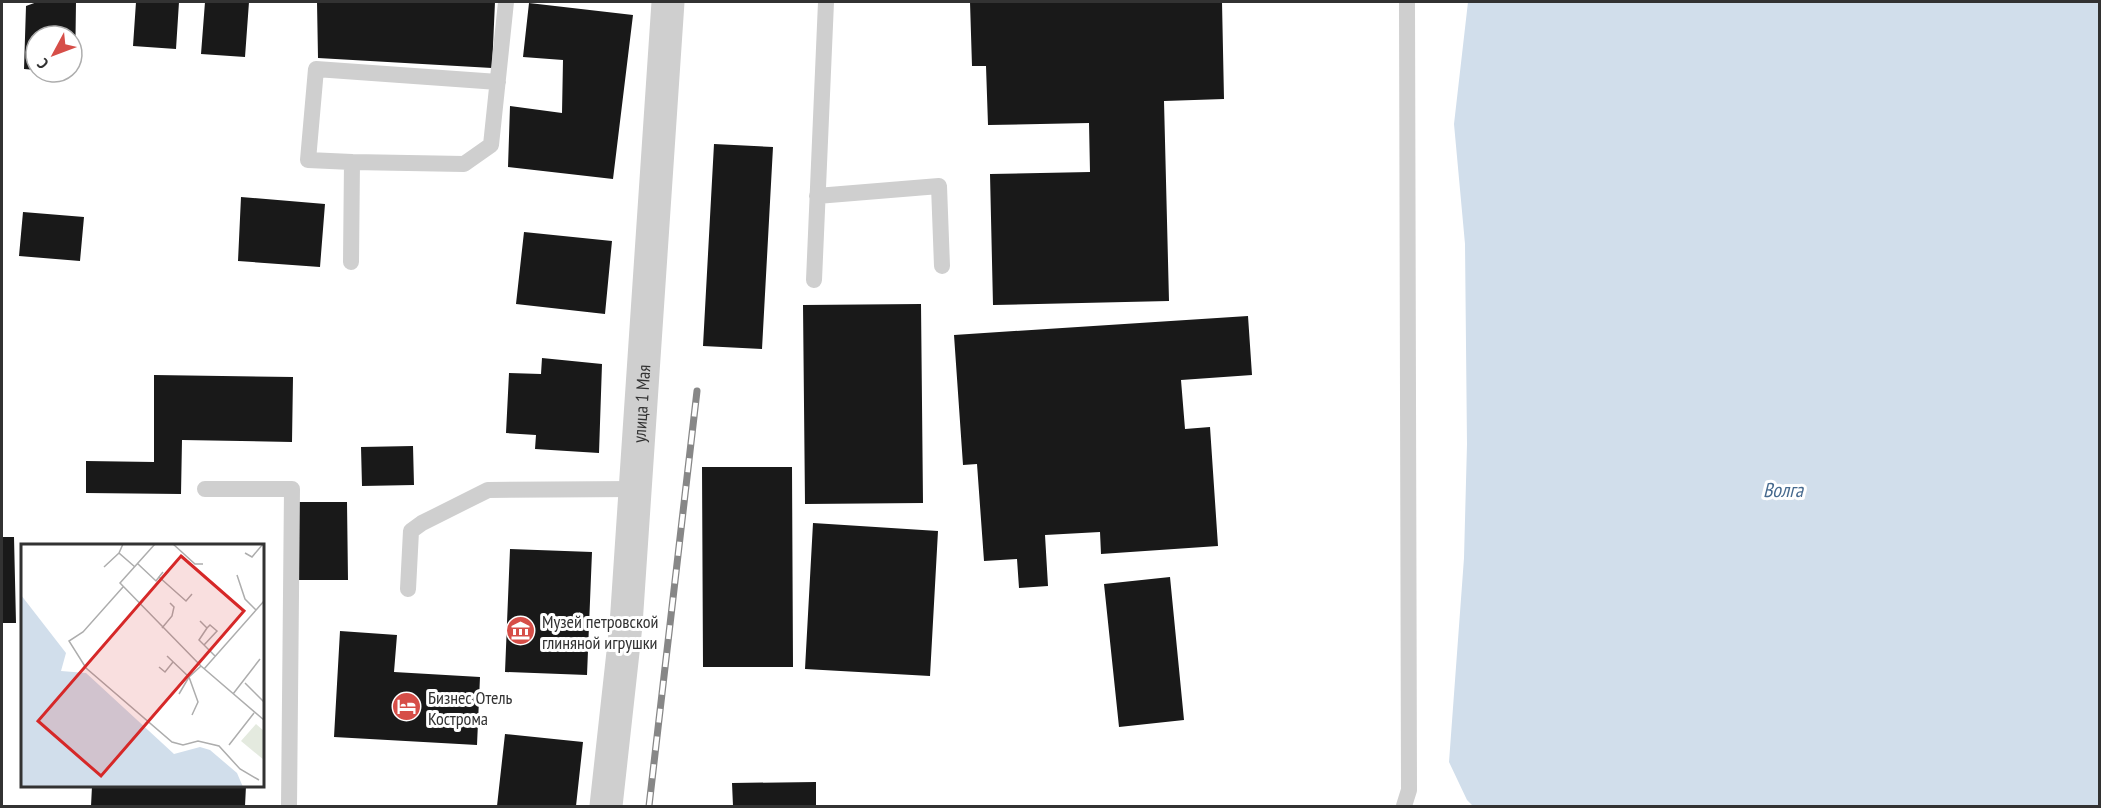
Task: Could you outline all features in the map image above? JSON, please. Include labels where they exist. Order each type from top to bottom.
[{"type":"street","name":"улица 1 Мая","points":[[606,807],[626,625],[668,2]]},
{"type":"lane","points":[[498,82],[316,69],[308,160],[464,164],[491,145],[498,82],[506,2]]},
{"type":"lane","points":[[814,280],[825,2]]},
{"type":"lane","points":[[1404,807],[1409,790],[1407,2]]},
{"type":"lane","points":[[351,262],[352,162]]},
{"type":"lane","points":[[818,196],[939,186],[942,266]]},
{"type":"lane","points":[[206,489],[292,489],[289,807]]},
{"type":"lane","points":[[408,589],[411,531],[422,523],[488,490],[636,489]]},
{"type":"water","name":"Волга","points":[[1468,2],[2099,2],[2099,806],[1473,806],[1467,800],[1449,762],[1464,558],[1467,444],[1465,244],[1454,124]]},
{"type":"building","points":[[37,2],[76,2],[76,24],[25,24],[26,6]]},
{"type":"building","points":[[136,2],[179,2],[176,49],[133,46]]},
{"type":"building","points":[[205,2],[249,2],[245,57],[201,54]]},
{"type":"building","points":[[317,2],[495,2],[492,68],[318,58]]},
{"type":"building","points":[[970,2],[1222,2],[1224,99],[1164,101],[1169,301],[993,305],[990,174],[1090,172],[1089,123],[988,125],[986,66],[972,66]]},
{"type":"building","points":[[529,3],[633,15],[613,179],[508,167],[510,106],[562,113],[563,60],[523,57]]},
{"type":"building","points":[[714,144],[773,147],[762,349],[703,346]]},
{"type":"building","points":[[241,197],[325,204],[320,267],[238,261]]},
{"type":"building","points":[[23,212],[84,217],[80,261],[19,256]]},
{"type":"building","points":[[524,232],[612,241],[605,314],[516,304]]},
{"type":"building","points":[[921,304],[923,503],[805,504],[803,305]]},
{"type":"building","points":[[1248,316],[1252,375],[1181,380],[1185,429],[1210,427],[1218,546],[1101,554],[1100,532],[1045,535],[1048,586],[1019,588],[1017,559],[984,561],[977,464],[963,465],[954,335]]},
{"type":"building","points":[[542,358],[602,364],[599,453],[535,449],[536,435],[506,433],[509,373],[541,374]]},
{"type":"building","points":[[154,375],[293,377],[292,442],[182,440],[181,494],[86,493],[86,461],[154,462]]},
{"type":"building","points":[[413,446],[414,485],[362,486],[361,447]]},
{"type":"building","points":[[702,467],[792,467],[793,667],[703,667]]},
{"type":"building","points":[[298,502],[347,502],[348,580],[298,580]]},
{"type":"building","points":[[813,523],[938,531],[930,676],[805,669]]},
{"type":"building","points":[[2,537],[14,537],[16,623],[2,623]]},
{"type":"building","points":[[510,549],[592,552],[587,675],[505,672]]},
{"type":"building","points":[[1170,577],[1184,720],[1119,727],[1104,584]]},
{"type":"building","name":"Бизнес Отель Кострома","points":[[340,631],[397,635],[394,672],[480,677],[477,745],[334,737]]},
{"type":"building","points":[[505,734],[583,742],[576,806],[497,806]]},
{"type":"building","points":[[816,782],[816,806],[733,806],[732,783]]},
{"type":"building","points":[[92,787],[246,787],[245,806],[91,806]]},
{"type":"railway","points":[[649,806],[697,391]]},
{"type":"place","name":"Музей петровской глиняной игрушки","points":[[521,631]]},
{"type":"place","name":"Бизнес Отель Кострома","points":[[407,707]]}]
